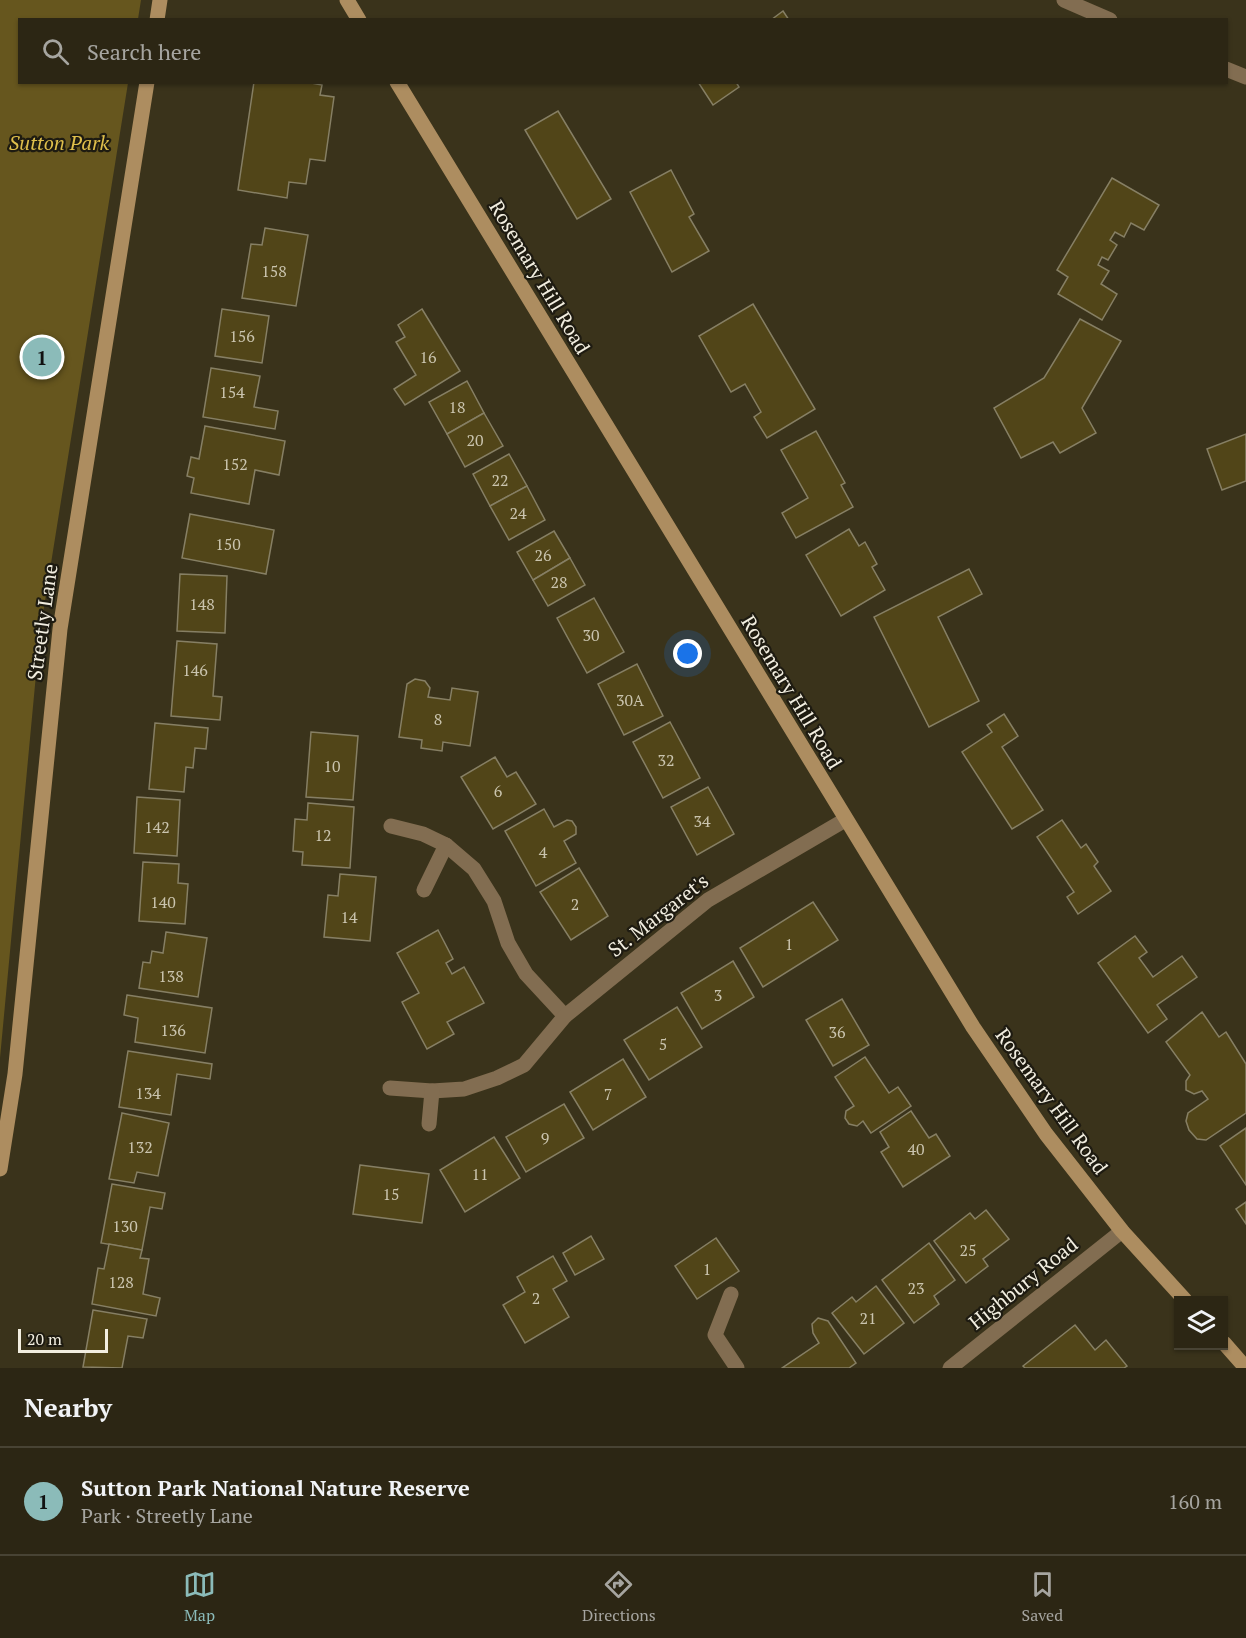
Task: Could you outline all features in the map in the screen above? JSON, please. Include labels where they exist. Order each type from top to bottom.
[{"type":"main road","points":[[157,18],[160,0]]},
{"type":"main road","points":[[347,0],[358,18]]},
{"type":"main road","name":"Streetly Lane","points":[[0,1169],[15,1074],[60,629],[147,84]]},
{"type":"main road","name":"Rosemary Hill Road","points":[[398,84],[973,1027],[1046,1134],[1122,1231],[1181,1296]]},
{"type":"main road","points":[[1228,1348],[1246,1368]]},
{"type":"street","points":[[1064,0],[1105,18]]},
{"type":"street","points":[[1228,69],[1246,77]]},
{"type":"street","name":"St. Margaret's","points":[[390,1088],[432,1091],[464,1089],[497,1078],[524,1065],[565,1016],[708,900],[845,820]]},
{"type":"street","points":[[391,826],[423,834],[446,845],[474,869],[494,901],[508,943],[526,974],[565,1016]]},
{"type":"street","points":[[424,890],[446,845]]},
{"type":"street","points":[[429,1125],[432,1091]]},
{"type":"street","name":"Highbury Road","points":[[950,1368],[1122,1231]]},
{"type":"street","points":[[731,1294],[716,1335],[737,1368]]},
{"type":"green space","name":"Sutton Park","points":[[0,0],[141,0],[138,18],[18,18],[18,84],[128,84],[40,632],[0,1058]]},
{"type":"building","points":[[783,11],[788,18],[774,18]]},
{"type":"building","points":[[254,84],[322,85],[320,95],[334,97],[325,161],[310,159],[306,184],[289,182],[287,198],[238,190]]},
{"type":"building","points":[[699,84],[737,84],[739,87],[713,105]]},
{"type":"building","points":[[558,111],[611,199],[577,219],[525,130]]},
{"type":"building","points":[[671,170],[694,214],[689,217],[709,251],[672,272],[630,192]]},
{"type":"building","points":[[1112,178],[1159,205],[1144,230],[1131,223],[1124,237],[1115,232],[1110,240],[1117,245],[1108,260],[1102,257],[1098,265],[1109,271],[1101,284],[1117,294],[1102,320],[1058,294],[1068,277],[1057,270]]},
{"type":"building","points":[[265,228],[308,235],[296,306],[242,298],[251,244],[262,245]]},
{"type":"building","points":[[753,304],[815,409],[767,438],[754,417],[761,412],[745,384],[731,392],[699,336]]},
{"type":"building","points":[[222,309],[269,316],[262,363],[215,356]]},
{"type":"building","points":[[422,309],[460,371],[405,405],[394,389],[416,375],[396,342],[405,337],[398,325]]},
{"type":"building","points":[[1080,319],[1121,341],[1082,408],[1096,433],[1060,453],[1053,442],[1021,458],[994,408],[1044,378]]},
{"type":"building","points":[[211,368],[260,376],[254,407],[278,411],[275,429],[203,417]]},
{"type":"building","points":[[467,381],[484,413],[447,434],[429,402]]},
{"type":"building","points":[[484,413],[503,446],[465,467],[447,434]]},
{"type":"building","points":[[205,426],[285,441],[279,475],[255,470],[249,504],[191,493],[194,478],[187,476],[191,457],[199,459]]},
{"type":"building","points":[[816,431],[845,483],[841,485],[853,507],[796,538],[782,513],[808,498],[781,450]]},
{"type":"building","points":[[1246,434],[1246,481],[1222,490],[1207,449]]},
{"type":"building","points":[[509,454],[527,486],[490,506],[473,474]]},
{"type":"building","points":[[527,486],[545,520],[509,540],[490,506]]},
{"type":"building","points":[[190,514],[274,530],[266,574],[182,558]]},
{"type":"building","points":[[849,529],[859,546],[865,542],[877,564],[872,567],[885,590],[841,616],[806,555]]},
{"type":"building","points":[[554,531],[570,558],[533,580],[517,552]]},
{"type":"building","points":[[570,558],[585,585],[548,606],[533,580]]},
{"type":"building","points":[[969,569],[982,594],[938,617],[979,701],[929,727],[874,617]]},
{"type":"building","points":[[180,574],[227,576],[225,633],[177,631]]},
{"type":"building","points":[[594,598],[624,652],[587,673],[557,618]]},
{"type":"building","points":[[177,641],[217,644],[213,696],[222,697],[220,720],[171,716]]},
{"type":"building","points":[[637,664],[663,716],[624,735],[598,684]]},
{"type":"building","points":[[415,679],[425,681],[430,688],[428,697],[450,700],[452,688],[478,692],[470,746],[443,742],[442,751],[421,748],[422,740],[399,737],[407,684]]},
{"type":"building","points":[[1004,714],[1018,736],[1002,747],[1043,810],[1012,829],[962,752],[992,732],[987,725]]},
{"type":"building","points":[[670,722],[700,778],[663,798],[633,742]]},
{"type":"building","points":[[155,723],[208,728],[206,749],[195,748],[193,768],[186,767],[184,792],[149,789]]},
{"type":"building","points":[[311,732],[358,736],[353,800],[306,797]]},
{"type":"building","points":[[495,757],[507,777],[516,772],[536,804],[493,829],[461,777]]},
{"type":"building","points":[[708,787],[734,834],[697,855],[671,807]]},
{"type":"building","points":[[137,797],[180,800],[177,856],[134,853]]},
{"type":"building","points":[[308,803],[354,807],[350,868],[302,865],[303,852],[293,851],[295,819],[307,820]]},
{"type":"building","points":[[544,809],[554,827],[567,820],[572,821],[576,827],[576,834],[564,841],[576,863],[536,886],[505,831]]},
{"type":"building","points":[[1062,820],[1081,848],[1086,844],[1098,862],[1094,866],[1111,891],[1078,914],[1067,897],[1074,892],[1037,837]]},
{"type":"building","points":[[143,862],[179,864],[178,883],[188,884],[185,924],[139,921]]},
{"type":"building","points":[[579,868],[608,916],[571,940],[540,892]]},
{"type":"building","points":[[340,874],[376,877],[370,941],[324,937],[328,895],[338,896]]},
{"type":"building","points":[[813,902],[838,940],[763,987],[740,948]]},
{"type":"building","points":[[438,930],[453,959],[446,963],[452,974],[464,967],[484,1003],[447,1022],[454,1034],[427,1049],[402,1002],[419,993],[397,953]]},
{"type":"building","points":[[166,932],[207,938],[198,997],[139,988],[143,962],[150,963],[152,951],[163,953]]},
{"type":"building","points":[[1135,936],[1147,952],[1139,958],[1153,977],[1182,956],[1197,977],[1157,1005],[1167,1019],[1148,1033],[1098,963]]},
{"type":"building","points":[[733,961],[754,997],[702,1029],[681,993]]},
{"type":"building","points":[[127,995],[212,1008],[205,1053],[135,1042],[138,1018],[124,1015]]},
{"type":"building","points":[[842,999],[869,1045],[833,1066],[806,1020]]},
{"type":"building","points":[[677,1007],[702,1047],[649,1080],[624,1040]]},
{"type":"building","points":[[1202,1012],[1219,1037],[1226,1032],[1246,1064],[1246,1113],[1206,1140],[1197,1139],[1189,1130],[1186,1121],[1188,1113],[1208,1099],[1202,1091],[1194,1094],[1186,1090],[1186,1081],[1190,1075],[1166,1042]]},
{"type":"building","points":[[128,1051],[212,1064],[210,1079],[177,1074],[171,1115],[119,1107]]},
{"type":"building","points":[[865,1057],[889,1093],[898,1087],[911,1106],[871,1133],[863,1121],[857,1126],[849,1124],[845,1118],[846,1111],[854,1106],[835,1077]]},
{"type":"building","points":[[623,1059],[646,1097],[593,1130],[570,1092]]},
{"type":"building","points":[[564,1104],[584,1138],[526,1172],[506,1137]]},
{"type":"building","points":[[911,1111],[929,1138],[936,1134],[950,1156],[903,1187],[881,1152],[889,1147],[880,1132]]},
{"type":"building","points":[[122,1113],[169,1123],[158,1176],[137,1172],[134,1183],[109,1179]]},
{"type":"building","points":[[1246,1128],[1246,1185],[1220,1146]]},
{"type":"building","points":[[494,1137],[520,1178],[465,1212],[440,1170]]},
{"type":"building","points":[[360,1165],[429,1174],[422,1223],[353,1214]]},
{"type":"building","points":[[112,1184],[165,1193],[162,1209],[150,1207],[142,1250],[101,1243]]},
{"type":"building","points":[[1246,1202],[1246,1224],[1236,1209]]},
{"type":"building","points":[[986,1210],[1009,1239],[983,1259],[988,1266],[966,1283],[934,1241],[970,1213],[975,1219]]},
{"type":"building","points":[[591,1236],[604,1259],[575,1275],[563,1253]]},
{"type":"building","points":[[716,1238],[739,1271],[697,1299],[675,1266]]},
{"type":"building","points":[[929,1243],[955,1280],[934,1296],[939,1304],[914,1323],[882,1280]]},
{"type":"building","points":[[109,1244],[142,1250],[140,1258],[149,1259],[143,1294],[160,1298],[156,1316],[92,1304],[98,1268],[104,1269]]},
{"type":"building","points":[[553,1256],[567,1281],[553,1289],[569,1317],[525,1343],[503,1305],[525,1292],[517,1277]]},
{"type":"building","points":[[876,1286],[904,1323],[864,1354],[832,1313],[852,1297],[856,1302]]},
{"type":"building","points":[[93,1310],[147,1319],[143,1338],[128,1336],[122,1368],[83,1367]]},
{"type":"building","points":[[818,1318],[828,1321],[856,1363],[849,1368],[782,1368],[819,1343],[813,1333],[812,1324]]},
{"type":"building","points":[[1075,1325],[1095,1350],[1106,1340],[1127,1366],[1124,1368],[1025,1368],[1023,1366]]},
{"type":"place","name":"Sutton Park National Nature Reserve","points":[[42,357]]}]
